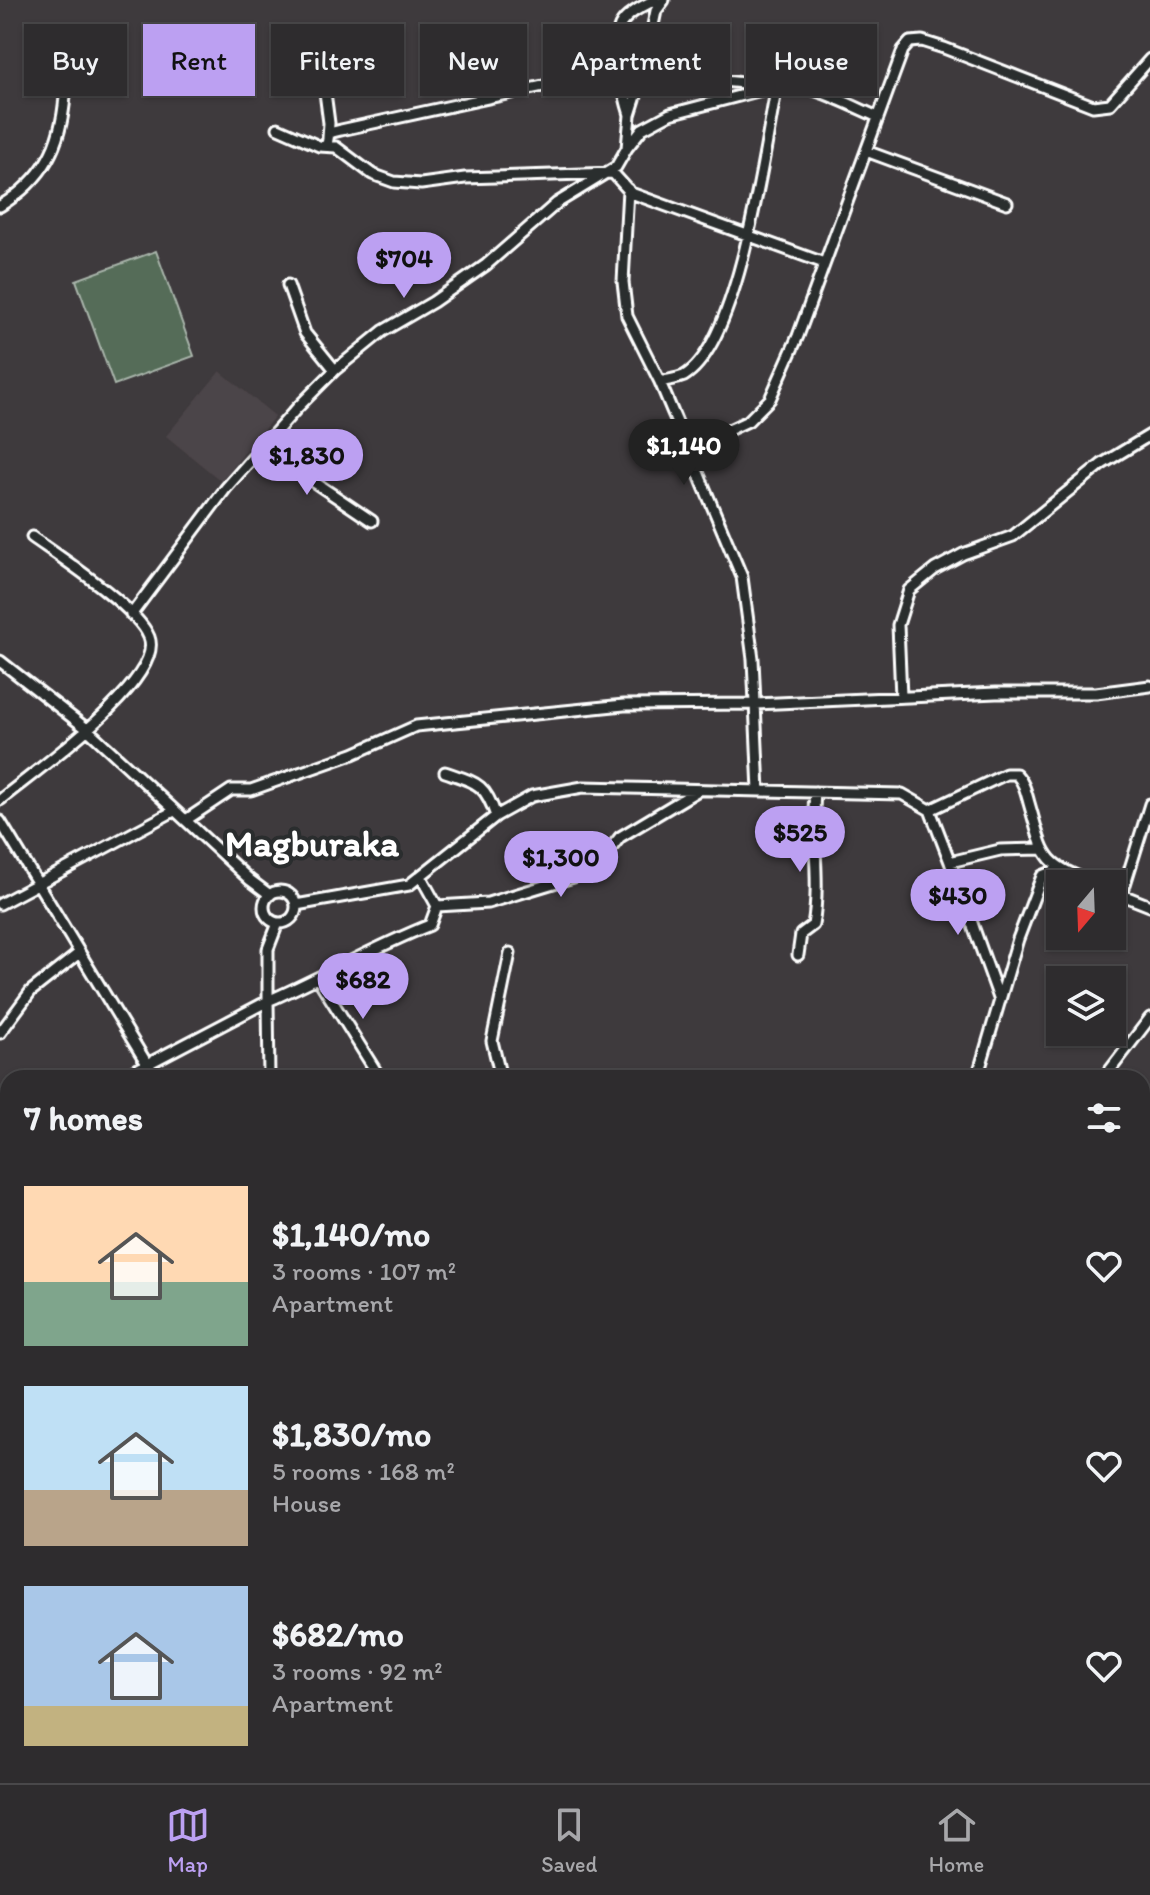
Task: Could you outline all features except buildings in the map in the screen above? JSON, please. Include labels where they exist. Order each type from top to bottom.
[{"type":"street","points":[[621,24],[655,0]]},
{"type":"street","points":[[653,24],[656,11],[664,0]]},
{"type":"street","points":[[692,465],[699,449],[718,435],[748,421],[770,399],[798,336],[903,50],[910,42],[922,41],[952,51],[1093,106],[1110,104],[1150,59]]},
{"type":"street","points":[[327,145],[329,133],[411,117],[472,99],[504,96],[543,87]]},
{"type":"street","points":[[131,615],[226,488],[335,370],[383,331],[433,302],[486,265],[557,203],[616,167],[642,129],[670,114],[746,94]]},
{"type":"street","points":[[0,206],[14,197],[50,159],[62,128],[65,96]]},
{"type":"street","points":[[325,96],[329,123],[327,145]]},
{"type":"street","points":[[625,96],[630,115]]},
{"type":"street","points":[[627,148],[630,115],[636,96]]},
{"type":"street","points":[[660,382],[684,376],[704,353],[738,278],[750,237],[760,166],[775,96]]},
{"type":"street","points":[[826,96],[878,117]]},
{"type":"street","points":[[278,128],[319,146],[336,147],[372,174],[394,182],[421,184],[465,178],[604,172],[618,177],[628,189],[824,263]]},
{"type":"street","points":[[866,151],[1007,203]]},
{"type":"street","points":[[628,189],[623,282],[627,316],[660,382],[692,465],[742,577],[756,704],[759,791]]},
{"type":"street","points":[[288,285],[305,333],[335,370]]},
{"type":"street","points":[[901,697],[898,625],[909,590],[935,569],[963,554],[1013,536],[1102,464],[1150,435]]},
{"type":"street","points":[[262,447],[372,521]]},
{"type":"street","points":[[0,800],[104,715],[142,672],[152,649],[149,635],[100,585],[32,537]]},
{"type":"street","points":[[0,661],[87,729],[270,895]]},
{"type":"street","points":[[186,820],[231,790],[251,790],[353,754],[416,726],[624,705],[1096,693],[1150,686]]},
{"type":"street","points":[[445,772],[479,784],[486,791],[496,816]]},
{"type":"street","points":[[930,810],[1006,774],[1016,774],[1024,785],[1042,849],[1059,869],[1042,876],[1018,939],[979,1070]]},
{"type":"street","points":[[296,905],[409,885],[496,816],[532,796],[556,790],[623,786],[902,794],[930,810],[1000,1002]]},
{"type":"street","points":[[437,906],[488,903],[593,871],[620,837],[698,790]]},
{"type":"street","points":[[798,955],[801,934],[813,925],[817,901],[815,792]]},
{"type":"street","points":[[1125,870],[1150,804]]},
{"type":"street","points":[[0,904],[107,850],[174,811]]},
{"type":"street","points":[[0,821],[78,954],[152,1070]]},
{"type":"street","points":[[950,862],[1000,850],[1042,849]]},
{"type":"street","points":[[136,1070],[268,1001],[319,980],[395,939],[430,925],[437,906],[421,877]]},
{"type":"street","points":[[269,1070],[268,949],[278,923],[291,918],[296,905],[291,895],[284,891],[270,895],[264,902],[265,913],[278,923]]},
{"type":"street","points":[[1126,896],[1150,906]]},
{"type":"street","points":[[499,1070],[492,1041],[510,953]]},
{"type":"street","points":[[0,1033],[31,991],[78,954]]},
{"type":"street","points":[[319,980],[375,1070]]},
{"type":"street","points":[[1110,1070],[1150,1018]]},
{"type":"shaded area","points":[[220,371],[275,416],[221,481],[166,436]]},
{"type":"green space","points":[[156,251],[194,356],[114,385],[76,280]]},
{"type":"district","name":"Magburaka","points":[[312,843]]}]
